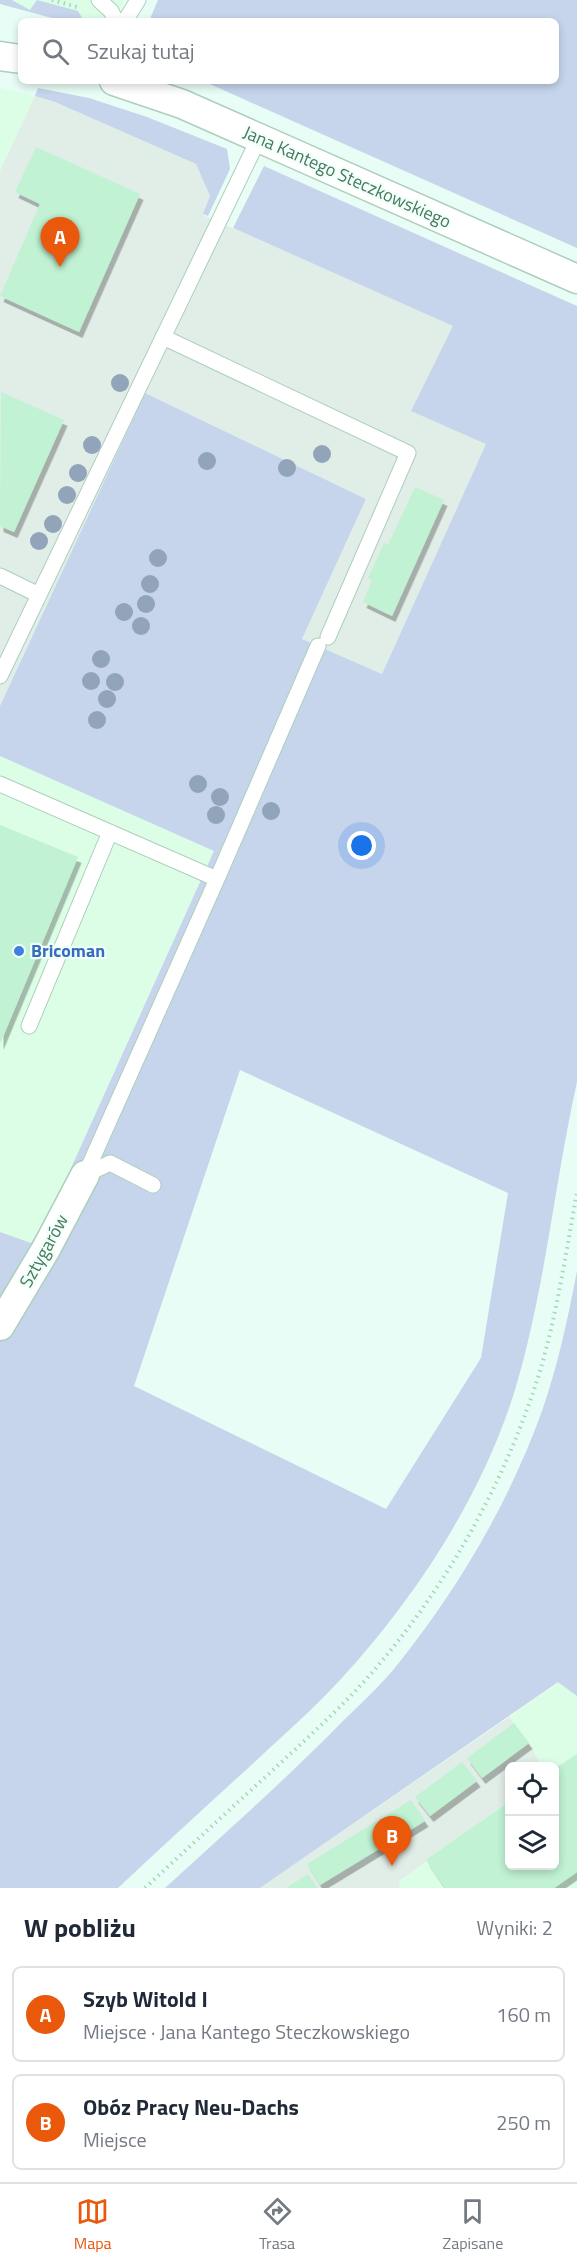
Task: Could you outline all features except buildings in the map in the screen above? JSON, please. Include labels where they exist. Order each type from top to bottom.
[{"type":"street","points":[[0,56],[18,59]]},
{"type":"street","name":"Jana Kantego Steczkowskiego","points":[[123,84],[182,104],[577,279]]},
{"type":"street","name":"Sztygarów","points":[[0,1326],[86,1174]]},
{"type":"lane","points":[[99,0],[111,11],[114,18]]},
{"type":"lane","points":[[127,18],[138,0]]},
{"type":"lane","points":[[0,676],[259,138]]},
{"type":"lane","points":[[86,1174],[408,453],[163,337]]},
{"type":"lane","points":[[0,576],[39,595]]},
{"type":"lane","points":[[0,784],[217,879]]},
{"type":"lane","points":[[29,1026],[110,832]]},
{"type":"lane","points":[[86,1174],[110,1163],[153,1185]]},
{"type":"path","points":[[52,0],[76,6],[86,14]]},
{"type":"path","points":[[145,1888],[316,1731],[350,1696],[381,1662],[439,1585],[489,1498],[530,1402],[556,1307],[577,1192]]},
{"type":"shaded area","points":[[0,0],[125,0],[116,18],[52,18],[0,4]]},
{"type":"shaded area","points":[[0,0],[12,0],[30,10],[37,0],[78,11],[82,18],[52,18],[0,4]]},
{"type":"shaded area","points":[[158,0],[577,0],[577,248],[210,84],[559,84],[559,18],[150,18]]},
{"type":"shaded area","points":[[0,88],[35,96],[0,171]]},
{"type":"shaded area","points":[[38,88],[89,98],[147,117],[227,149],[230,169],[208,216],[203,214],[210,196],[196,164],[55,102],[35,96]]},
{"type":"shaded area","points":[[35,96],[55,102],[196,164],[210,196],[203,215],[454,326],[486,444],[382,674],[302,639],[366,499],[145,393],[0,706],[0,171]]},
{"type":"shaded area","points":[[264,166],[577,306],[577,1082],[534,1316],[514,1393],[500,1432],[464,1509],[419,1582],[367,1649],[330,1690],[291,1729],[118,1888],[0,1888],[0,1232],[31,1243],[53,1208],[214,851],[0,756],[0,706],[145,393],[366,499],[302,639],[382,674],[486,444],[411,411],[453,326],[233,228]],"holes":[[[240,1070],[508,1193],[481,1358],[386,1509],[134,1386]]]},
{"type":"shaded area","points":[[0,756],[214,851],[53,1208],[31,1244],[0,1232]]},
{"type":"shaded area","points":[[577,1271],[577,1696],[558,1682],[260,1888],[165,1888],[276,1787],[375,1690],[417,1639],[460,1578],[497,1513],[542,1411],[566,1324]]},
{"type":"shaded area","points":[[559,1682],[577,1696],[577,1888],[400,1888],[399,1881],[505,1804],[505,1870],[559,1870],[559,1762],[539,1762],[529,1743],[509,1717]]},
{"type":"shaded area","points":[[509,1717],[529,1743],[539,1762],[505,1762],[505,1804],[399,1881],[400,1888],[260,1888]]},
{"type":"place","name":"Szyb Witold I","points":[[60,267]]},
{"type":"place","name":"Bricoman","points":[[19,951]]},
{"type":"place","name":"Obóz Pracy Neu-Dachs","points":[[392,1866]]}]
